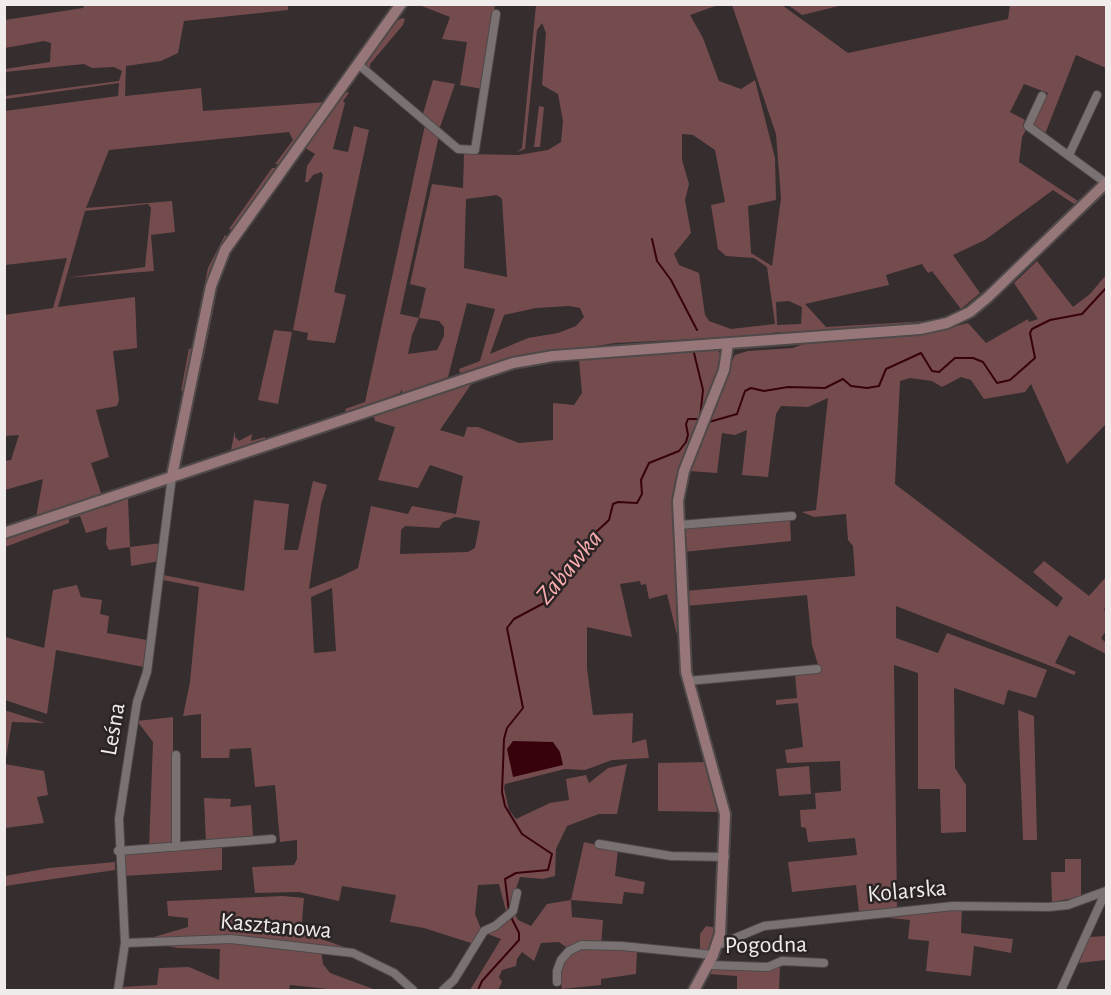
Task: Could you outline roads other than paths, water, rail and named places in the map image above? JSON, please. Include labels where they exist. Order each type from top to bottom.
[{"type":"street","points":[[172,476],[215,270],[235,233],[401,4]]},
{"type":"street","points":[[359,65],[458,149],[475,150],[496,14]]},
{"type":"street","points":[[1069,155],[1097,95]]},
{"type":"street","points":[[4,533],[513,363],[553,356],[920,329],[956,320],[988,297],[1107,183],[1028,126],[1042,96]]},
{"type":"street","points":[[694,990],[713,955],[722,913],[725,857],[723,799],[688,681],[684,654],[678,501],[684,471],[724,370],[728,344]]},
{"type":"street","name":"Leśna","points":[[118,990],[125,943],[118,851],[121,801],[136,702],[147,672],[172,476]]},
{"type":"street","points":[[679,525],[792,516]]},
{"type":"street","points":[[688,681],[817,669]]},
{"type":"street","points":[[176,755],[176,847]]},
{"type":"street","points":[[118,851],[272,839]]},
{"type":"street","points":[[599,844],[671,856],[725,857]]},
{"type":"street","points":[[1061,990],[1106,891]]},
{"type":"street","name":"Kolarska","points":[[713,955],[764,926],[953,906],[1049,907],[1068,905],[1106,891]]},
{"type":"street","points":[[443,990],[454,980],[484,930],[506,918],[513,911],[518,893]]},
{"type":"street","name":"Kasztanowa","points":[[125,943],[231,939],[353,953],[394,973],[413,990]]},
{"type":"street","name":"Pogodna","points":[[557,982],[557,971],[561,960],[568,951],[581,945],[713,955],[768,967],[782,961],[824,963]]},
{"type":"waterway","points":[[652,239],[657,261],[671,280],[697,330]]},
{"type":"waterway","name":"Zabawka","points":[[709,422],[737,414],[745,391],[751,388],[764,391],[788,387],[825,388],[843,379],[851,386],[867,388],[879,386],[886,369],[921,353],[932,371],[939,372],[955,358],[973,358],[983,362],[997,383],[1010,380],[1035,358],[1030,333],[1032,329],[1050,320],[1082,314],[1106,288]]},
{"type":"waterway","points":[[694,353],[703,390],[700,418]]},
{"type":"waterway","name":"Zabawka","points":[[509,912],[505,879],[516,873],[548,870],[552,854],[522,834],[505,806],[502,792],[504,739],[507,728],[523,708],[507,628],[514,619],[546,602],[552,595],[558,574],[578,562],[590,547],[596,532],[609,520],[613,504],[637,503],[642,494],[641,480],[649,463],[679,451],[688,435],[686,424],[688,419],[701,419]]},
{"type":"waterway","name":"Zabawka","points":[[478,990],[482,981],[519,940],[519,933],[511,917]]}]
